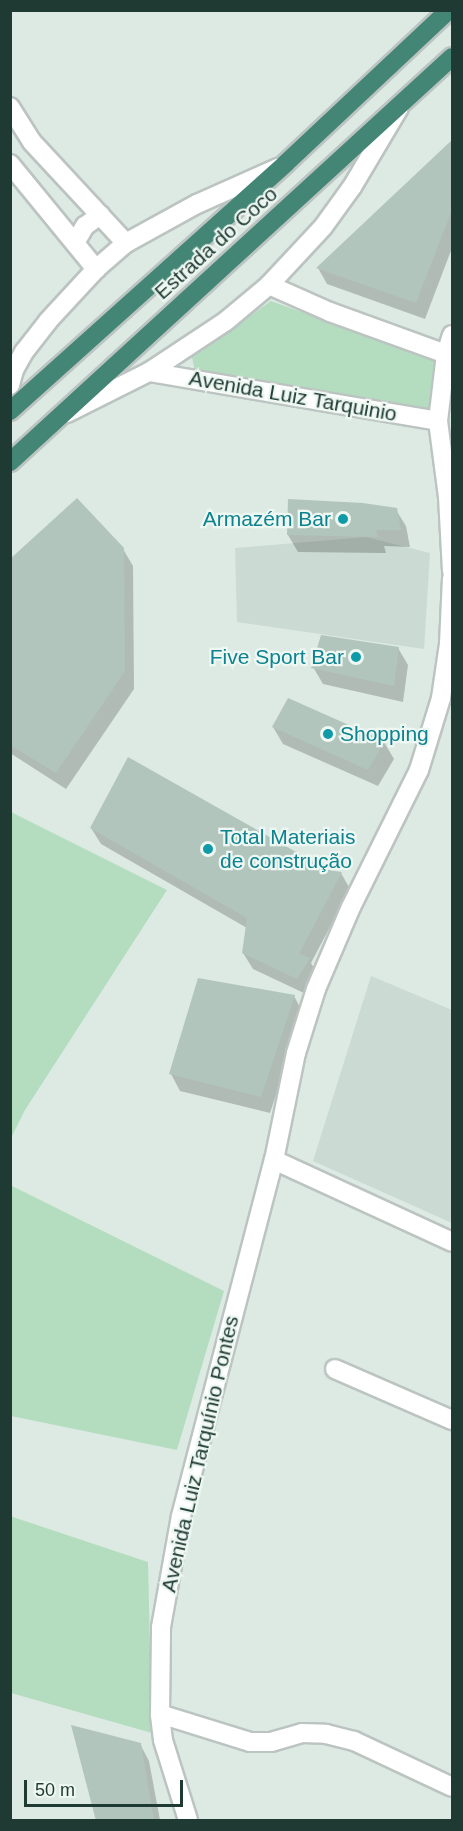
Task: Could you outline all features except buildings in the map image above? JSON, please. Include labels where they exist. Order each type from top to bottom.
[{"type":"highway","name":"Estrada do Coco","points":[[10,411],[285,164],[449,10]]},
{"type":"highway","name":"Estrada do Coco","points":[[10,462],[453,57]]},
{"type":"street","points":[[60,417],[149,372],[226,321],[269,285],[323,227],[352,187],[401,105]]},
{"type":"street","points":[[11,113],[32,142],[126,243]]},
{"type":"street","points":[[10,164],[96,269]]},
{"type":"street","points":[[10,386],[14,370],[24,352],[48,321],[96,269],[126,243],[197,204],[285,164]]},
{"type":"street","points":[[75,243],[85,226],[100,215]]},
{"type":"street","points":[[269,285],[330,312],[446,354]]},
{"type":"street","points":[[453,335],[446,354],[438,421],[452,539],[453,571]]},
{"type":"street","name":"Avenida Luiz Tarquinio","points":[[149,372],[438,421]]},
{"type":"street","points":[[453,578],[449,644],[441,698],[424,756],[351,907],[316,989],[296,1053],[274,1160],[453,1242]]},
{"type":"street","name":"Avenida Luiz Tarquínio Pontes","points":[[188,1821],[163,1740],[160,1714],[161,1628],[181,1516],[274,1160]]},
{"type":"street","points":[[335,1369],[453,1420]]},
{"type":"street","points":[[160,1714],[250,1742],[271,1742],[303,1732],[326,1734],[354,1741],[453,1787]]},
{"type":"shaded area","points":[[366,537],[430,553],[424,649],[237,622],[235,548]]},
{"type":"shaded area","points":[[371,976],[452,1010],[452,1223],[313,1161]]},
{"type":"green space","points":[[271,301],[437,361],[428,413],[195,372],[192,357]]},
{"type":"green space","points":[[11,812],[167,890],[25,1110],[11,1138]]},
{"type":"green space","points":[[10,1185],[224,1291],[177,1450],[11,1416]]},
{"type":"green space","points":[[10,1516],[148,1562],[152,1733],[11,1693]]},
{"type":"place","name":"Armazém Bar","points":[[343,519]]},
{"type":"place","name":"Five Sport Bar","points":[[356,657]]},
{"type":"place","name":"Shopping","points":[[328,734]]},
{"type":"place","name":"Total Materiais de construção","points":[[208,849]]}]
